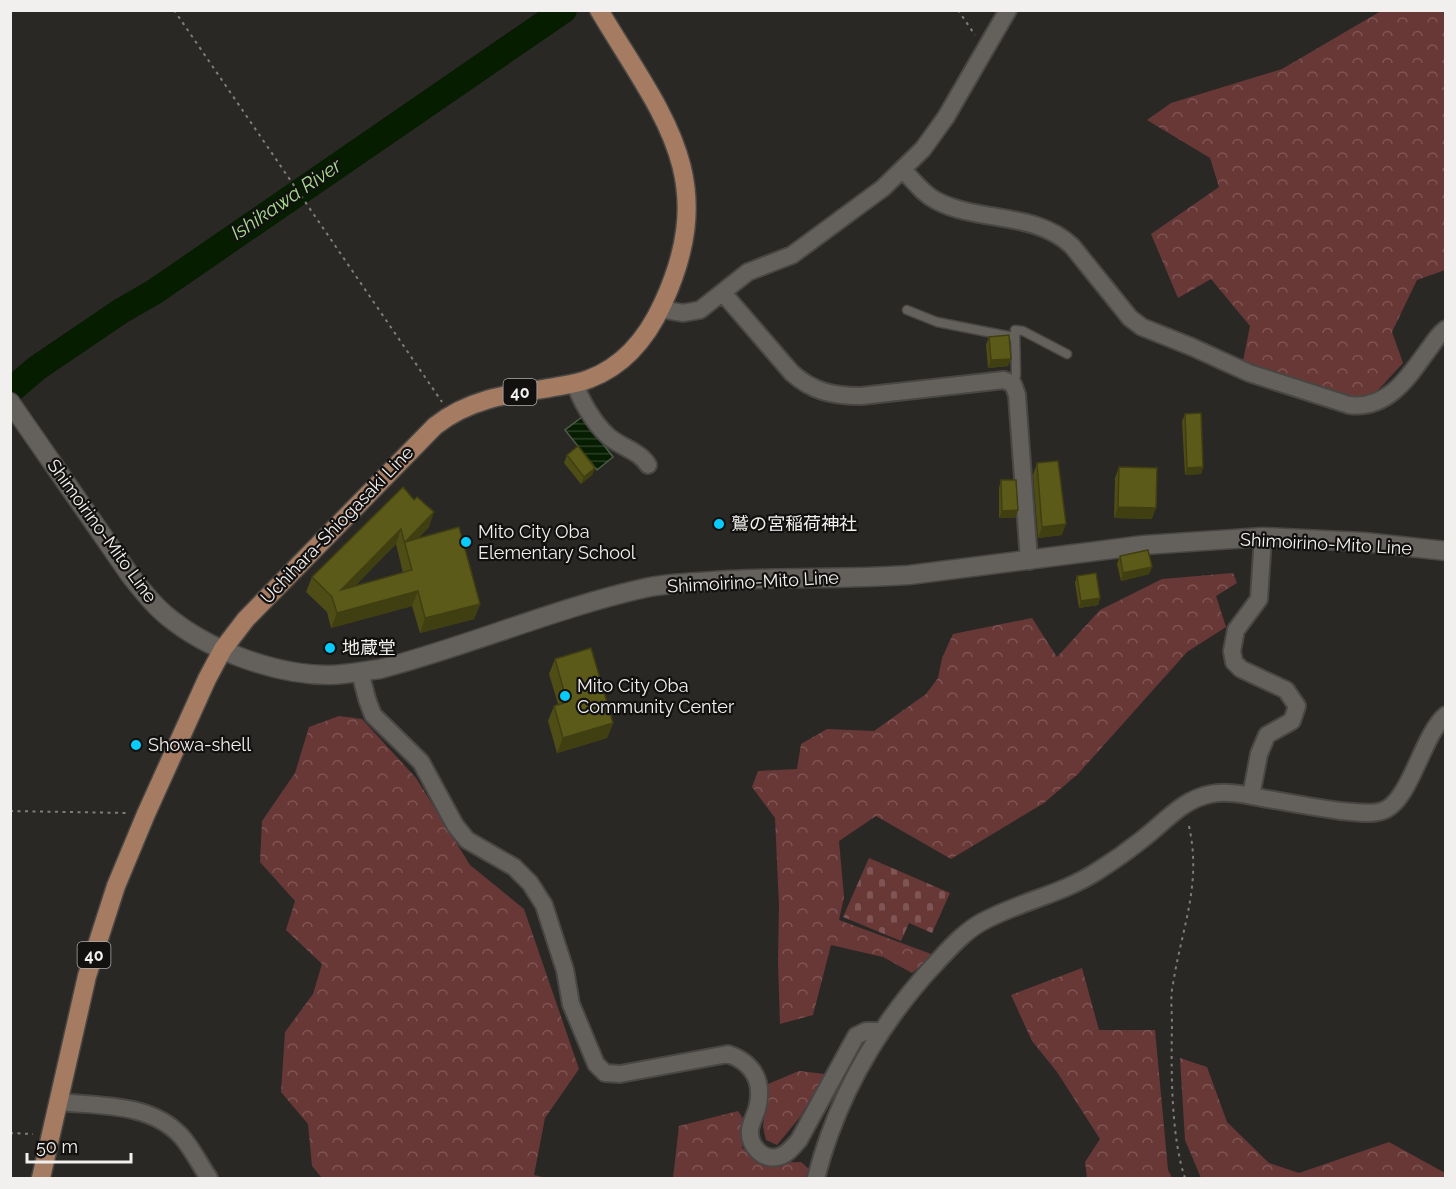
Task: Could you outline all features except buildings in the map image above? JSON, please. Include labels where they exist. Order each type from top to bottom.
[{"type":"main road","name":"Uchihara-Shiogasaki Line","points":[[41,1179],[87,976],[116,886],[146,814],[207,679],[223,649],[246,619],[412,447],[450,414],[493,397],[575,384],[598,375],[622,359],[644,336],[660,309],[678,268],[686,231],[687,193],[684,173],[672,134],[599,10]]},
{"type":"main road","name":"Shimoirino-Mito Line","points":[[11,403],[130,575],[150,600],[180,627],[223,649],[270,667],[300,673],[329,675],[400,664],[595,601],[647,587],[732,579],[877,577],[1029,561],[1144,545],[1263,537],[1364,542],[1446,551]]},
{"type":"street","points":[[660,309],[683,313],[700,310],[748,272],[792,255],[883,188],[923,149],[946,117],[1008,10]]},
{"type":"street","points":[[903,170],[927,195],[939,202],[966,212],[1037,225],[1061,236],[1072,246],[1130,318],[1142,327],[1192,346],[1249,373],[1349,405],[1361,407],[1386,398],[1400,386],[1446,329]]},
{"type":"street","points":[[723,293],[792,373],[801,381],[823,393],[838,396],[861,396],[1004,380],[1013,384],[1017,395],[1029,561]]},
{"type":"street","points":[[575,384],[580,398],[607,435],[644,459],[648,465]]},
{"type":"street","points":[[1251,796],[1259,754],[1267,735],[1292,721],[1297,706],[1286,690],[1241,669],[1234,662],[1232,651],[1236,630],[1259,598],[1263,537]]},
{"type":"street","points":[[360,672],[374,715],[422,762],[456,825],[467,840],[514,867],[530,883],[544,905],[565,970],[571,1004],[596,1064],[605,1073],[620,1074],[728,1054],[740,1058],[758,1079],[761,1092],[750,1130],[751,1140],[756,1149],[763,1154],[778,1157],[788,1152],[799,1140],[856,1036],[866,1030],[882,1031]]},
{"type":"street","points":[[816,1179],[841,1103],[882,1031],[915,986],[953,946],[978,924],[1094,874],[1145,838],[1183,805],[1197,797],[1223,792],[1350,812],[1382,811],[1393,806],[1435,728],[1446,715]]},
{"type":"street","points":[[59,1101],[133,1109],[156,1117],[169,1125],[181,1137],[209,1179]]},
{"type":"lane","points":[[907,310],[937,322],[1013,338]]},
{"type":"lane","points":[[1013,384],[1016,375],[1013,338],[1015,330],[1023,330],[1067,354]]},
{"type":"path","points":[[174,10],[450,414]]},
{"type":"path","points":[[958,10],[985,50]]},
{"type":"path","points":[[1183,805],[1192,840],[1194,873],[1191,902],[1172,986],[1172,1047],[1176,1135],[1180,1166],[1185,1179]]},
{"type":"path","points":[[10,811],[146,814]]},
{"type":"path","points":[[10,1133],[51,1134]]},
{"type":"green space","points":[[1381,11],[1445,11],[1445,270],[1417,280],[1392,332],[1403,363],[1368,401],[1243,361],[1250,326],[1211,279],[1178,298],[1151,234],[1219,187],[1210,158],[1147,120],[1171,103],[1282,69]]},
{"type":"green space","points":[[1233,573],[1237,583],[1216,596],[1226,627],[1187,652],[1078,774],[1044,803],[951,859],[876,816],[839,841],[844,897],[839,920],[934,955],[912,973],[883,957],[831,945],[813,1015],[780,1024],[779,905],[775,818],[752,787],[758,771],[797,769],[801,744],[827,729],[874,731],[926,694],[938,678],[942,658],[953,634],[1032,618],[1057,657],[1100,610],[1162,579]]},
{"type":"green space","points":[[339,716],[362,719],[416,778],[470,865],[524,909],[579,1069],[545,1118],[534,1175],[547,1178],[322,1178],[312,1166],[308,1124],[281,1092],[285,1032],[313,994],[322,964],[286,930],[295,901],[260,862],[262,821],[295,773],[309,727]]},
{"type":"green space","points":[[869,858],[950,893],[932,933],[909,923],[901,941],[843,917]]},
{"type":"green space","points":[[1082,968],[1099,1030],[1155,1030],[1168,1170],[1172,1178],[1087,1178],[1085,1162],[1100,1139],[1057,1072],[1032,1041],[1011,995]]},
{"type":"green space","points":[[1180,1058],[1207,1067],[1227,1122],[1269,1163],[1299,1173],[1389,1142],[1445,1173],[1445,1178],[1201,1178],[1185,1140]]},
{"type":"green space","points":[[799,1071],[825,1074],[800,1117],[777,1145],[766,1140],[763,1127],[768,1084]]},
{"type":"green space","points":[[738,1111],[744,1120],[742,1148],[770,1160],[801,1162],[809,1169],[805,1178],[673,1178],[679,1126]]},
{"type":"shaded area","points":[[582,417],[613,457],[597,470],[565,430]]},
{"type":"waterway","name":"Ishikawa River","points":[[10,391],[37,368],[121,311],[154,292],[564,10]]},
{"type":"place","name":"鷲の宮稲荷神社","points":[[719,524]]},
{"type":"place","name":"Mito City Oba Elementary School","points":[[466,542]]},
{"type":"place","name":"地蔵堂","points":[[330,648]]},
{"type":"place","name":"Mito City Oba Community Center","points":[[565,696]]},
{"type":"place","name":"Showa-shell","points":[[136,745]]}]
